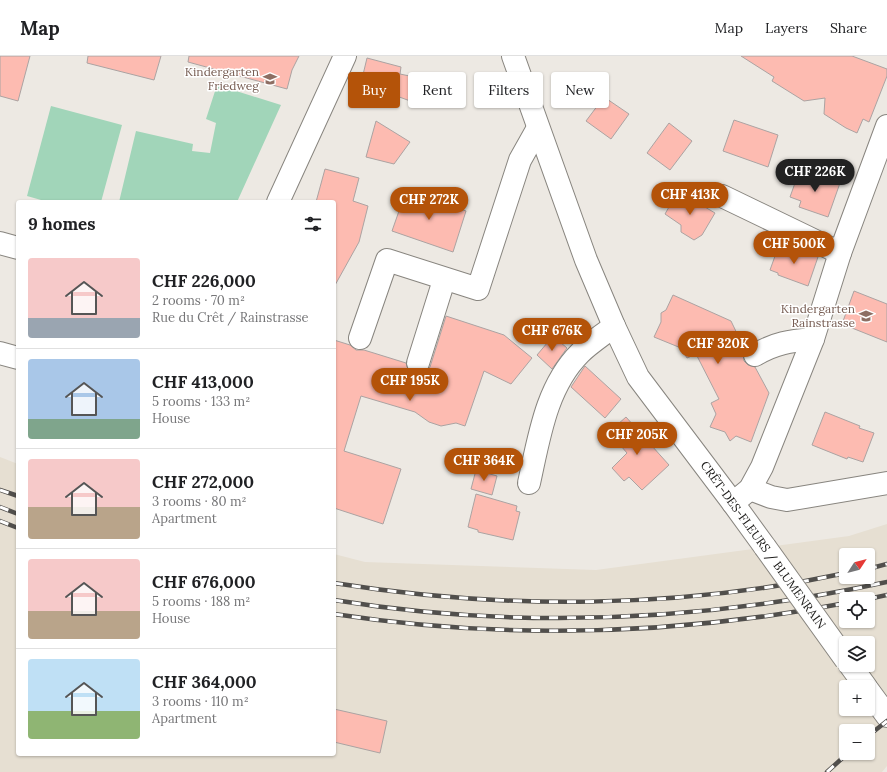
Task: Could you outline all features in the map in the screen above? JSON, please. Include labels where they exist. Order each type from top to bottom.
[{"type":"street","points":[[279,200],[345,56]]},
{"type":"street","name":"CRÊT-DES-FLEURS / BLUMENRAIN","points":[[513,56],[586,260],[614,326],[638,377],[733,503],[839,650]]},
{"type":"street","points":[[733,503],[750,489],[762,467],[813,339],[840,253],[887,126]]},
{"type":"street","points":[[360,338],[387,260],[444,280],[478,289],[520,160],[538,128]]},
{"type":"street","points":[[722,196],[840,253]]},
{"type":"street","points":[[0,243],[16,247]]},
{"type":"street","points":[[418,363],[444,280]]},
{"type":"street","points":[[529,483],[547,409],[556,387],[565,371],[580,353],[614,326]]},
{"type":"street","points":[[755,355],[772,346],[788,341],[813,339]]},
{"type":"street","points":[[0,353],[16,357]]},
{"type":"street","points":[[750,489],[771,497],[787,500],[887,483]]},
{"type":"street","points":[[875,700],[887,716]]},
{"type":"shaded area","points":[[0,457],[16,463],[16,756],[336,756],[336,555],[365,562],[596,570],[849,536],[887,524],[887,766],[882,772],[0,772]]},
{"type":"green space","points":[[217,85],[281,105],[238,200],[119,200],[136,131],[193,144],[192,151],[210,153],[216,123],[206,119]]},
{"type":"green space","points":[[51,106],[122,125],[102,200],[41,200],[27,196]]},
{"type":"building","points":[[0,56],[30,56],[18,101],[0,96]]},
{"type":"building","points":[[88,56],[161,56],[154,80],[87,63]]},
{"type":"building","name":"Kindergarten Friedweg","points":[[189,56],[299,56],[292,70],[287,89],[188,62]]},
{"type":"building","points":[[741,56],[852,56],[887,69],[887,76],[869,122],[863,119],[857,133],[824,114],[825,98],[804,101],[772,81],[774,77]]},
{"type":"building","points":[[367,58],[401,67],[400,74],[400,72],[364,72]]},
{"type":"building","points":[[400,74],[408,76],[408,100],[400,97]]},
{"type":"building","points":[[609,100],[629,114],[611,139],[586,121],[596,108],[609,108]]},
{"type":"building","points":[[734,120],[778,135],[768,167],[723,151]]},
{"type":"building","points":[[376,121],[410,142],[394,164],[366,157]]},
{"type":"building","points":[[669,123],[692,141],[670,170],[647,153]]},
{"type":"building","points":[[325,169],[359,178],[353,201],[368,206],[359,242],[336,283],[336,200],[317,200]]},
{"type":"building","points":[[800,169],[840,183],[828,217],[799,207],[801,201],[790,197]]},
{"type":"building","points":[[406,191],[466,211],[453,252],[392,231]]},
{"type":"building","points":[[678,191],[715,213],[702,235],[694,240],[681,232],[681,225],[665,214]]},
{"type":"building","points":[[779,245],[818,257],[808,286],[778,275],[778,273],[770,270]]},
{"type":"building","name":"Kindergarten Rainstrasse","points":[[854,291],[887,304],[887,342],[842,324]]},
{"type":"building","points":[[673,295],[731,321],[743,346],[746,346],[743,354],[744,361],[748,365],[755,367],[769,393],[751,442],[736,436],[730,441],[725,432],[710,427],[716,414],[711,403],[719,399],[696,354],[687,358],[681,348],[654,337],[661,322],[661,313],[666,310]]},
{"type":"building","points":[[446,316],[504,335],[532,358],[511,384],[484,371],[465,426],[456,423],[441,426],[429,422],[415,412],[361,396],[344,451],[401,469],[383,524],[336,509],[336,341],[350,345],[356,350],[364,350],[406,363],[409,372],[415,375],[420,375],[426,372],[430,367]]},
{"type":"building","points":[[553,336],[567,348],[552,369],[537,355]]},
{"type":"building","points":[[585,366],[621,399],[605,418],[571,387]]},
{"type":"building","points":[[825,412],[860,426],[859,428],[874,433],[863,462],[848,457],[847,459],[812,445]]},
{"type":"building","points":[[626,417],[669,465],[642,490],[629,477],[624,481],[612,468],[627,453],[609,432]]},
{"type":"building","points":[[476,470],[497,476],[492,495],[471,489]]},
{"type":"building","points":[[476,494],[517,506],[516,511],[520,512],[513,540],[478,532],[478,530],[468,527]]},
{"type":"building","points":[[336,709],[387,721],[380,753],[336,742]]},
{"type":"railway","points":[[0,490],[16,495]]},
{"type":"railway","points":[[0,507],[16,513]]},
{"type":"railway","points":[[0,521],[16,527]]},
{"type":"railway","points":[[875,567],[887,564]]},
{"type":"railway","points":[[336,583],[398,592],[462,598],[591,602],[719,594],[783,585],[839,574]]},
{"type":"railway","points":[[336,600],[403,609],[473,615],[542,618],[612,617],[681,613],[750,605],[819,595],[887,582]]},
{"type":"railway","points":[[875,598],[887,595]]},
{"type":"railway","points":[[336,614],[462,628],[590,630],[719,622],[782,614],[839,604]]},
{"type":"railway","points":[[875,730],[887,721]]},
{"type":"railway","points":[[827,772],[840,760]]},
{"type":"place","name":"Kindergarten Friedweg","points":[[270,79]]},
{"type":"place","name":"Kindergarten Rainstrasse","points":[[866,316]]}]
